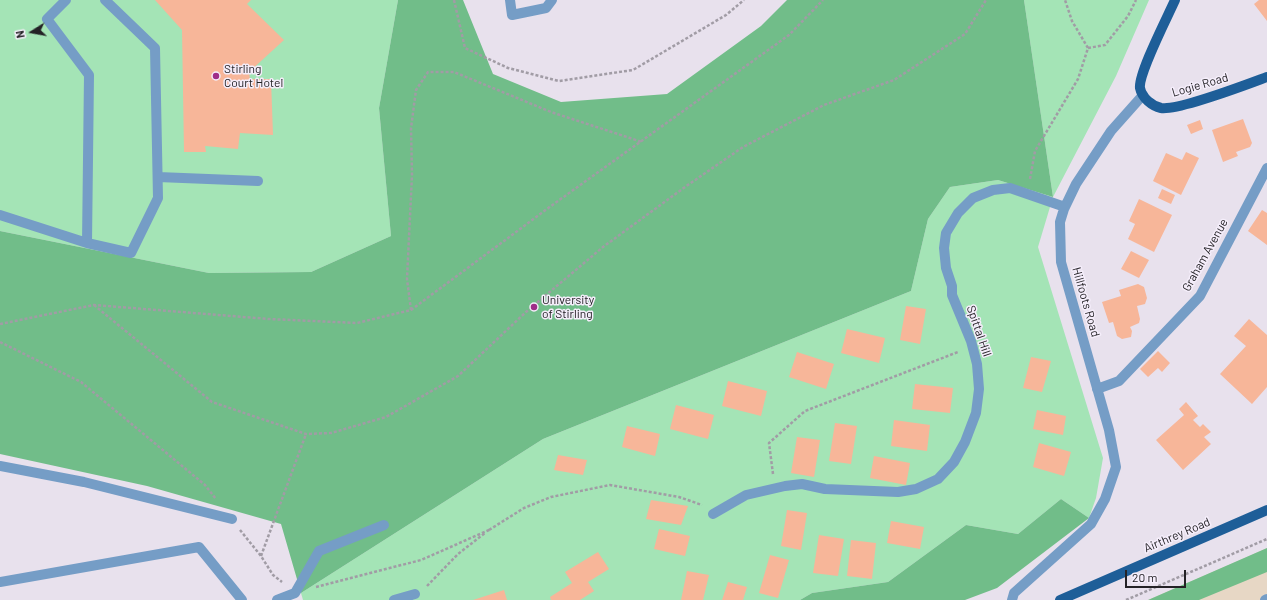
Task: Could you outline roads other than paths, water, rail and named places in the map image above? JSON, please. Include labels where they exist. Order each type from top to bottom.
[{"type":"main road","points":[[1143,95],[1140,87],[1143,74],[1175,0]]},
{"type":"main road","name":"Logie Road","points":[[1143,95],[1150,104],[1162,108],[1224,92],[1267,77]]},
{"type":"main road","name":"Airthrey Road","points":[[1060,600],[1265,512]]},
{"type":"street","points":[[66,0],[47,19],[89,75],[87,243]]},
{"type":"street","points":[[0,215],[87,243],[131,253],[158,198],[155,48],[105,0]]},
{"type":"street","points":[[510,0],[512,15],[546,8],[552,0]]},
{"type":"street","name":"Hillfoots Road","points":[[1012,600],[1014,593],[1091,524],[1105,498],[1116,467],[1109,430],[1061,262],[1060,222],[1065,207],[1076,184],[1111,131],[1143,95]]},
{"type":"street","name":"Graham Avenue","points":[[1097,389],[1119,380],[1200,296],[1267,168]]},
{"type":"street","points":[[158,177],[258,181]]},
{"type":"street","name":"Spittal Hill","points":[[713,514],[746,495],[775,488],[802,484],[825,489],[898,492],[916,489],[938,479],[954,462],[965,442],[976,413],[979,389],[977,364],[972,346],[952,295],[952,286],[946,268],[946,233],[958,213],[973,198],[993,190],[1010,188],[1065,207]]},
{"type":"street","points":[[0,466],[84,482],[232,519]]},
{"type":"street","points":[[277,600],[296,596],[319,551],[384,525]]},
{"type":"street","points":[[0,582],[199,548],[242,600]]},
{"type":"street","points":[[394,600],[415,594]]},
{"type":"place","name":"Stirling Court Hotel","points":[[216,76]]},
{"type":"place","name":"University of Stirling","points":[[534,307]]}]
